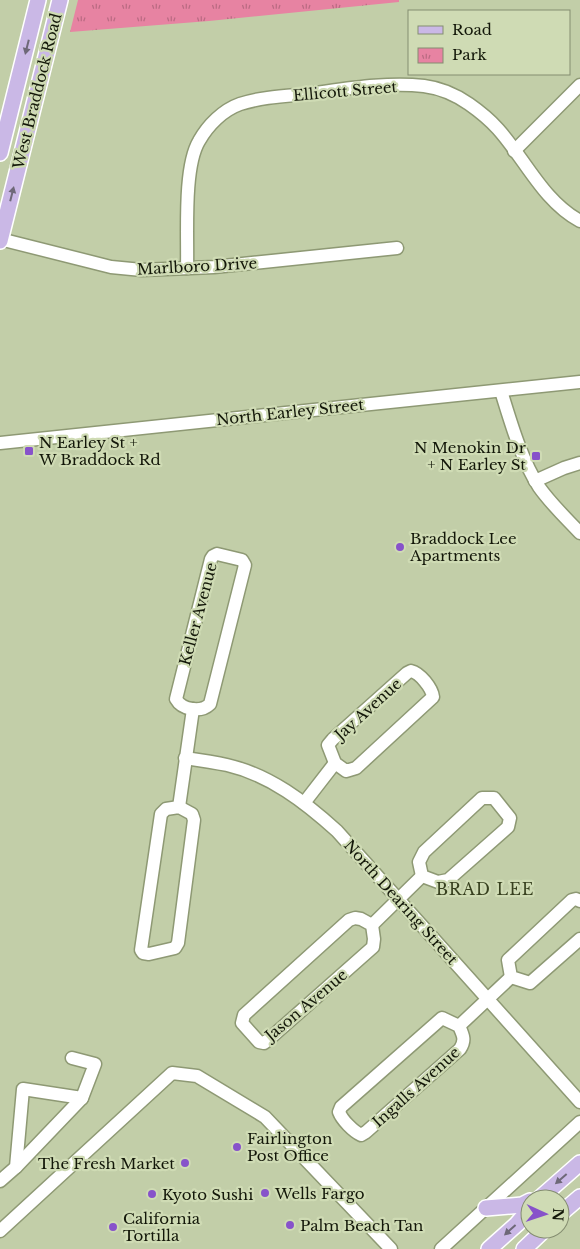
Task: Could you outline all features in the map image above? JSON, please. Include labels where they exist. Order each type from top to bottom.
[{"type":"main road","name":"West Braddock Road","points":[[0,153],[38,0]]},
{"type":"main road","name":"West Braddock Road","points":[[0,240],[60,0]]},
{"type":"main road","points":[[547,1189],[580,1163]]},
{"type":"main road","points":[[570,1206],[580,1197]]},
{"type":"main road","points":[[486,1208],[520,1204]]},
{"type":"main road","points":[[489,1249],[520,1219]]},
{"type":"main road","points":[[524,1249],[534,1239]]},
{"type":"street","points":[[514,151],[580,85]]},
{"type":"street","name":"Ellicott Street","points":[[187,268],[187,209],[197,143],[212,123],[229,109],[258,99],[369,87],[425,86],[439,89],[469,104],[498,129],[534,178],[564,212],[580,221]]},
{"type":"street","name":"Marlboro Drive","points":[[0,240],[111,267],[142,270],[187,268],[397,248]]},
{"type":"street","name":"North Earley Street","points":[[0,443],[393,400],[580,382]]},
{"type":"street","points":[[502,391],[527,465],[535,480],[549,500],[580,533]]},
{"type":"street","points":[[535,480],[564,468],[580,464]]},
{"type":"street","name":"Keller Avenue","points":[[217,554],[242,560],[245,565],[210,704],[206,708],[193,709],[182,706],[176,699],[211,559],[217,554]]},
{"type":"street","name":"Jay Avenue","points":[[415,672],[433,691],[433,697],[428,702],[356,768],[346,771],[335,763],[328,745],[407,673],[415,672]]},
{"type":"street","points":[[179,807],[193,709]]},
{"type":"street","name":"North Dearing Street","points":[[185,758],[228,765],[276,784],[304,803],[338,831],[580,1102]]},
{"type":"street","name":"Jay Avenue","points":[[304,803],[335,763]]},
{"type":"street","points":[[482,798],[494,798],[510,818],[508,827],[448,880],[438,882],[422,876],[419,862],[424,852],[482,798]]},
{"type":"street","points":[[179,807],[192,814],[194,820],[178,943],[176,948],[149,954],[143,953],[141,950],[161,814],[166,809],[179,807]]},
{"type":"street","points":[[372,925],[422,876]]},
{"type":"street","points":[[580,901],[572,900],[508,960],[511,977],[530,983],[580,939]]},
{"type":"street","name":"Jason Avenue","points":[[361,919],[372,925],[373,947],[268,1040],[264,1043],[259,1042],[246,1028],[242,1022],[244,1015],[348,920],[361,919]]},
{"type":"street","name":"Ingalls Avenue","points":[[459,1026],[511,977]]},
{"type":"street","name":"Ingalls Avenue","points":[[442,1018],[447,1019],[459,1026],[464,1038],[464,1043],[460,1049],[366,1132],[361,1135],[356,1133],[340,1116],[341,1107],[438,1020],[442,1018]]},
{"type":"street","points":[[0,1181],[16,1167],[82,1098],[95,1064],[72,1058]]},
{"type":"street","points":[[0,1231],[172,1073],[197,1076],[265,1116],[390,1249]]},
{"type":"street","points":[[16,1167],[23,1089],[82,1098]]},
{"type":"street","points":[[441,1249],[580,1122]]},
{"type":"green space","points":[[78,0],[399,0],[399,2],[209,21],[70,32]]},
{"type":"place","name":"N Earley St + W Braddock Rd","points":[[29,451]]},
{"type":"place","name":"N Menokin Dr + N Earley St","points":[[536,456]]},
{"type":"place","name":"Braddock Lee Apartments","points":[[400,547]]},
{"type":"place","name":"Fairlington Post Office","points":[[237,1147]]},
{"type":"place","name":"The Fresh Market","points":[[185,1163]]},
{"type":"place","name":"Wells Fargo","points":[[265,1193]]},
{"type":"place","name":"Kyoto Sushi","points":[[152,1194]]},
{"type":"place","name":"Palm Beach Tan","points":[[290,1225]]},
{"type":"place","name":"California Tortilla","points":[[113,1227]]},
{"type":"district","name":"BRAD LEE","points":[[485,889]]}]
